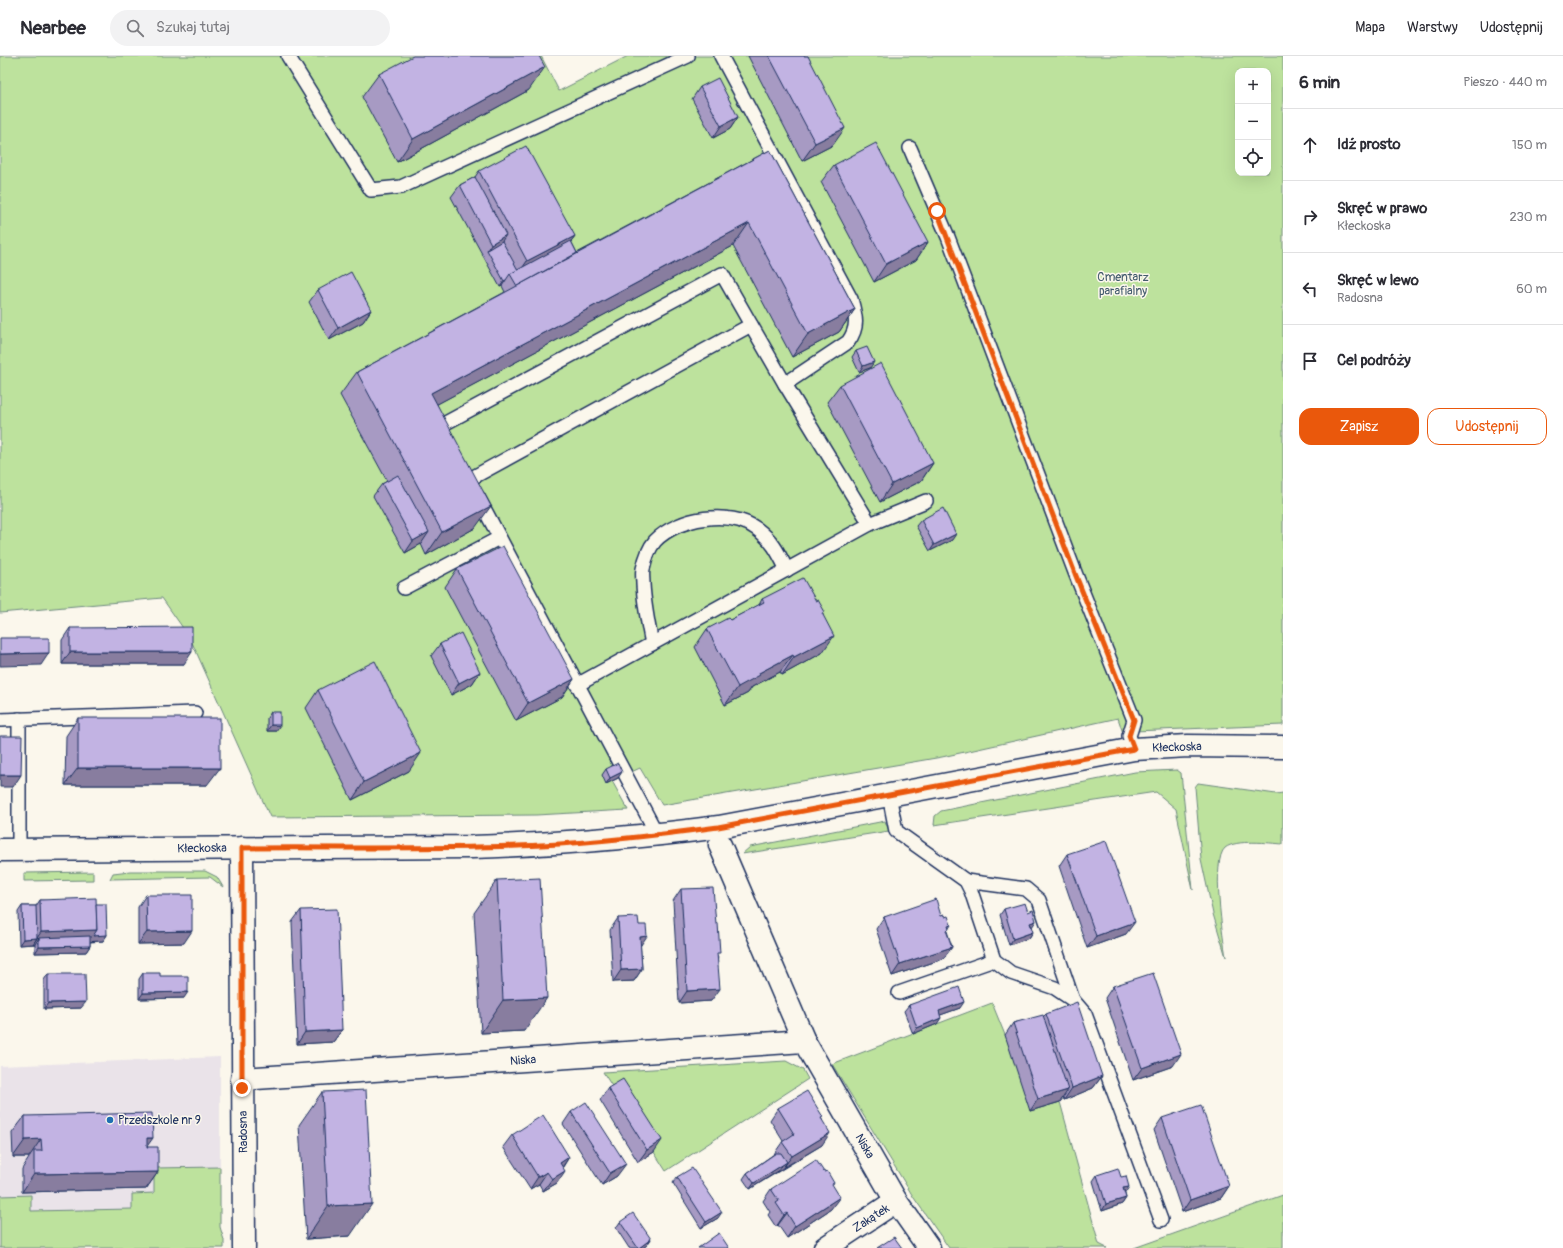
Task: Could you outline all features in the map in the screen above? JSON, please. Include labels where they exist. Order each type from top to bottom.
[{"type":"street","name":"Kłeckoska","points":[[10,850],[472,847],[542,845],[658,836],[718,827],[1134,749],[1188,746],[1283,747]]},
{"type":"street","name":"Niska","points":[[720,845],[804,1041],[896,1201],[929,1248]]},
{"type":"street","name":"Radosna","points":[[242,848],[244,1248]]},
{"type":"street","name":"Niska","points":[[242,1079],[804,1041]]},
{"type":"street","name":"Zakątek","points":[[824,1248],[896,1201]]},
{"type":"lane","points":[[288,56],[372,190],[401,187],[688,56]]},
{"type":"lane","points":[[721,56],[851,299],[856,316],[855,332],[848,342],[785,384]]},
{"type":"lane","points":[[910,148],[948,237],[1076,576],[1134,720],[1129,736],[1134,749]]},
{"type":"lane","points":[[451,446],[440,426],[722,274],[785,384],[870,524]]},
{"type":"lane","points":[[468,480],[751,325]]},
{"type":"lane","points":[[461,466],[658,836]]},
{"type":"lane","points":[[577,685],[870,524],[926,501]]},
{"type":"lane","points":[[652,644],[644,599],[643,571],[654,542],[667,531],[700,519],[714,517],[730,518],[743,522],[756,528],[773,543],[787,570]]},
{"type":"lane","points":[[404,588],[499,538]]},
{"type":"lane","points":[[0,720],[195,713]]},
{"type":"lane","points":[[10,850],[19,720]]},
{"type":"lane","points":[[889,795],[896,831],[966,881],[971,891],[994,960],[1011,973],[1055,988],[1072,1000],[1084,1014],[1161,1220]]},
{"type":"lane","points":[[966,881],[1026,889],[1040,900],[1072,1000]]},
{"type":"lane","points":[[899,993],[994,960]]},
{"type":"shaded area","name":"Przedszkole nr 9","points":[[220,1057],[220,1227],[0,1248],[0,1066]]},
{"type":"green space","name":"Cmentarz parafialny","points":[[0,56],[541,56],[559,91],[628,56],[1283,56],[1283,725],[1134,731],[1123,733],[1118,718],[942,757],[662,805],[640,768],[612,781],[628,810],[536,815],[270,817],[190,638],[162,598],[0,613]]},
{"type":"green space","points":[[1177,770],[1181,773],[1193,890],[1176,809],[1156,792],[934,825],[935,816],[941,811],[1135,772]]},
{"type":"green space","points":[[1198,783],[1276,794],[1283,793],[1283,844],[1253,842],[1237,843],[1225,848],[1221,855],[1218,883],[1226,957],[1213,914],[1201,859],[1195,787]]},
{"type":"green space","points":[[885,821],[889,831],[742,854],[750,847]]},
{"type":"green space","points":[[130,871],[205,871],[217,877],[223,887],[210,877],[110,879],[113,873]]},
{"type":"green space","points":[[93,872],[93,880],[24,881],[24,873]]},
{"type":"green space","points":[[992,1003],[1005,1035],[1034,1027],[1060,1102],[1099,1244],[1107,1248],[949,1248],[914,1198],[832,1064]]},
{"type":"green space","points":[[786,1061],[803,1070],[808,1079],[666,1171],[603,1072]]},
{"type":"green space","points":[[220,1167],[220,1227],[224,1240],[224,1248],[0,1248],[0,1196],[31,1195],[31,1211],[132,1209],[132,1194],[154,1193],[154,1168]]},
{"type":"green space","points":[[1283,1195],[1283,1248],[1134,1248]]},
{"type":"building","points":[[413,56],[539,56],[545,67],[413,139],[379,74]]},
{"type":"building","points":[[769,56],[808,56],[845,128],[815,143]]},
{"type":"building","points":[[718,78],[738,117],[721,126],[700,87]]},
{"type":"building","points":[[876,143],[928,242],[886,264],[834,165]]},
{"type":"building","points":[[526,146],[575,236],[527,261],[479,171]]},
{"type":"building","points":[[770,150],[855,309],[808,334],[749,223],[431,393],[491,506],[442,532],[357,372]]},
{"type":"building","points":[[475,177],[506,235],[491,244],[460,185]]},
{"type":"building","points":[[502,241],[518,270],[510,274],[504,281],[487,250]]},
{"type":"building","points":[[571,241],[577,253],[517,286],[510,274]]},
{"type":"building","points":[[351,272],[371,310],[338,328],[318,290]]},
{"type":"building","points":[[867,347],[874,362],[863,366],[856,351]]},
{"type":"building","points":[[881,363],[933,463],[892,484],[840,385]]},
{"type":"building","points":[[398,475],[429,532],[413,541],[382,484]]},
{"type":"building","points":[[943,508],[956,534],[934,545],[921,520]]},
{"type":"building","points":[[503,546],[574,679],[528,703],[457,569]]},
{"type":"building","points":[[803,578],[816,601],[818,600],[825,612],[822,613],[834,636],[759,673],[760,675],[738,687],[707,629],[728,618],[730,620],[764,602],[762,599]]},
{"type":"building","points":[[192,627],[192,652],[70,652],[70,628]]},
{"type":"building","points":[[461,633],[480,672],[459,683],[440,644]]},
{"type":"building","points":[[0,638],[49,638],[49,653],[0,654]]},
{"type":"building","points":[[375,661],[421,753],[364,782],[318,690]]},
{"type":"building","points":[[271,712],[280,712],[280,725],[271,725]]},
{"type":"building","points":[[78,718],[220,718],[220,768],[78,768]]},
{"type":"building","points":[[0,736],[22,736],[21,775],[0,775]]},
{"type":"building","points":[[618,763],[622,772],[610,778],[606,769]]},
{"type":"building","points":[[1106,841],[1135,922],[1096,936],[1067,854]]},
{"type":"building","points":[[540,878],[547,998],[503,1000],[497,880]]},
{"type":"building","points":[[713,888],[716,924],[718,923],[720,953],[717,953],[720,989],[687,991],[681,889]]},
{"type":"building","points":[[146,895],[192,895],[192,931],[147,932]]},
{"type":"building","points":[[96,898],[97,930],[41,932],[40,900]]},
{"type":"building","points":[[936,899],[941,916],[948,916],[951,925],[948,926],[949,929],[946,930],[952,947],[900,964],[884,917]]},
{"type":"building","points":[[1025,903],[1028,912],[1033,910],[1036,921],[1030,923],[1033,932],[1013,939],[1004,909]]},
{"type":"building","points":[[96,904],[106,904],[107,935],[93,936],[97,930]]},
{"type":"building","points":[[22,906],[36,906],[37,938],[23,939]]},
{"type":"building","points":[[337,909],[342,1030],[305,1032],[301,910]]},
{"type":"building","points":[[638,917],[639,925],[646,925],[647,936],[640,937],[642,969],[621,970],[618,918]]},
{"type":"building","points":[[90,936],[90,946],[39,947],[39,938]]},
{"type":"building","points":[[143,973],[160,973],[160,976],[188,976],[188,992],[143,993]]},
{"type":"building","points":[[1153,973],[1181,1054],[1142,1068],[1113,986]]},
{"type":"building","points":[[48,974],[85,974],[86,1002],[48,1003]]},
{"type":"building","points":[[959,987],[964,1002],[939,1011],[941,1018],[917,1028],[909,1005]]},
{"type":"building","points":[[1077,1002],[1102,1076],[1072,1088],[1046,1014]]},
{"type":"building","points":[[1043,1015],[1068,1090],[1038,1099],[1013,1023]]},
{"type":"building","points":[[623,1079],[662,1140],[647,1150],[608,1088]]},
{"type":"building","points":[[366,1090],[372,1204],[328,1206],[322,1092]]},
{"type":"building","points":[[807,1091],[823,1117],[821,1118],[830,1133],[792,1156],[782,1142],[794,1134],[778,1108]]},
{"type":"building","points":[[586,1102],[626,1164],[610,1173],[571,1112]]},
{"type":"building","points":[[1201,1105],[1229,1186],[1190,1200],[1162,1118]]},
{"type":"building","points":[[152,1113],[153,1138],[147,1138],[147,1147],[158,1147],[158,1172],[34,1174],[34,1151],[42,1151],[41,1139],[25,1140],[25,1116]]},
{"type":"building","points":[[543,1115],[569,1157],[560,1163],[565,1171],[552,1179],[547,1172],[538,1177],[512,1135]]},
{"type":"building","points":[[776,1153],[781,1153],[787,1162],[754,1183],[747,1173]]},
{"type":"building","points":[[816,1160],[824,1172],[827,1171],[834,1183],[832,1184],[840,1197],[795,1226],[787,1213],[784,1215],[776,1203],[779,1201],[771,1189]]},
{"type":"building","points":[[692,1168],[722,1212],[706,1222],[677,1177]]},
{"type":"building","points":[[1118,1168],[1121,1177],[1126,1176],[1129,1187],[1123,1188],[1126,1198],[1106,1204],[1097,1175]]},
{"type":"building","points":[[633,1213],[651,1239],[639,1248],[620,1222]]},
{"type":"building","points":[[719,1233],[729,1248],[698,1248]]},
{"type":"building","points":[[894,1237],[902,1248],[877,1248]]},
{"type":"place","name":"Przedszkole nr 9","points":[[110,1120]]},
{"type":"route","points":[[242,1088],[242,848],[374,848],[542,845],[658,836],[718,827],[1134,749],[1129,736],[1134,720],[1076,576],[937,211]]}]
